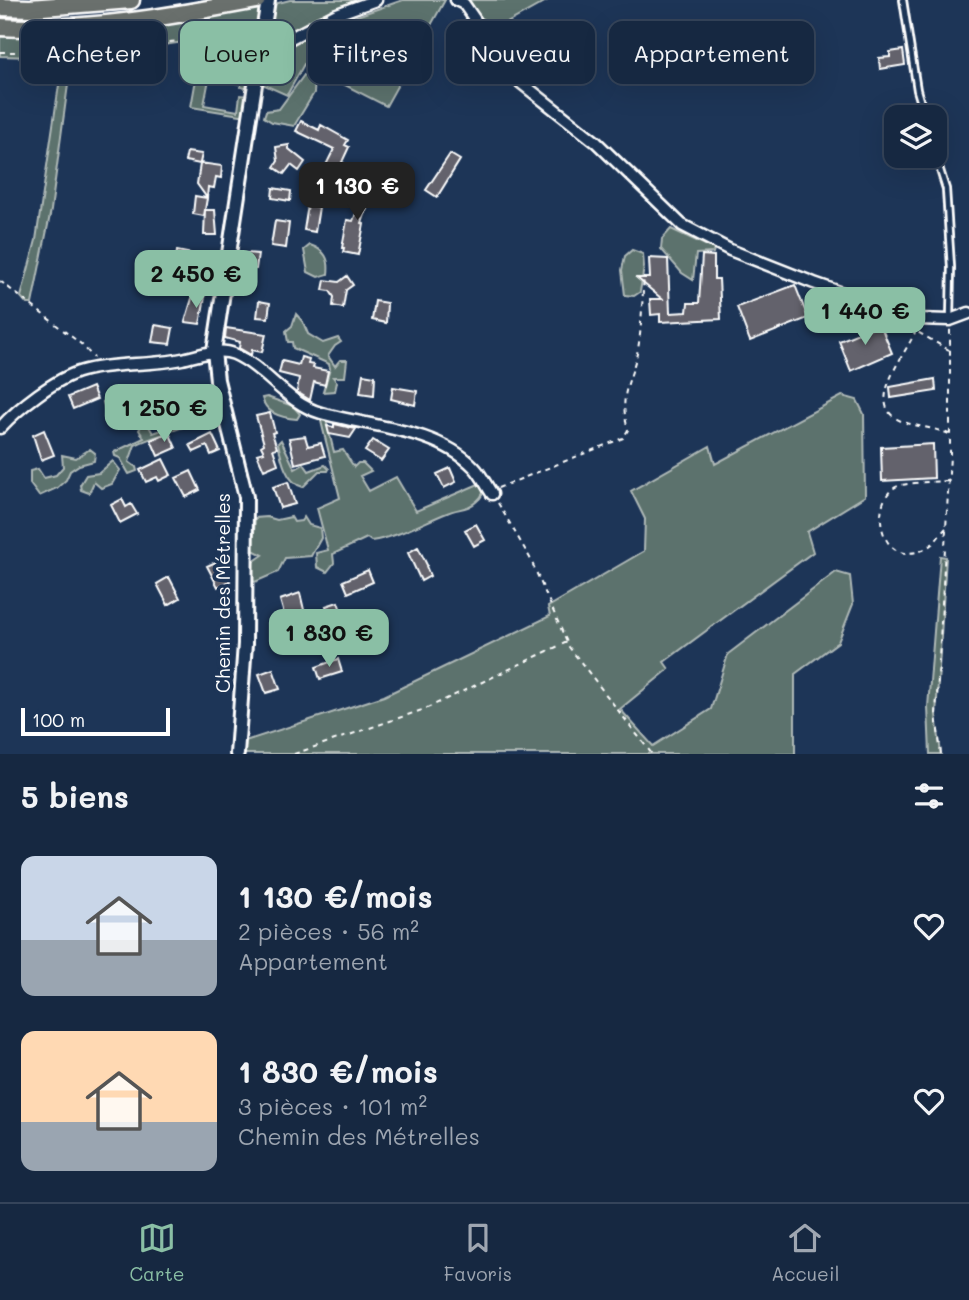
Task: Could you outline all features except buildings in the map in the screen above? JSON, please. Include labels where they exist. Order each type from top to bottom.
[{"type":"highway","points":[[0,7],[30,8],[131,0]]},
{"type":"highway","points":[[0,27],[32,29],[120,24],[257,0]]},
{"type":"street","name":"Chemin des Métrelles","points":[[265,21],[268,0]]},
{"type":"street","points":[[294,32],[376,0]]},
{"type":"street","points":[[456,0],[464,4],[515,78],[596,142],[682,225],[730,250],[814,284],[917,319],[950,320],[969,313]]},
{"type":"street","name":"Chemin des Métrelles","points":[[237,754],[245,644],[246,497],[217,380],[214,351],[256,84]]},
{"type":"street","points":[[0,428],[36,396],[79,371],[182,359],[214,351],[232,352],[263,372],[294,401],[320,412],[379,424],[439,443],[474,467],[492,494]]},
{"type":"lane","points":[[903,0],[915,80],[922,105]]},
{"type":"lane","points":[[939,168],[946,189],[951,267],[950,320]]},
{"type":"path","points":[[0,52],[72,52],[180,40]]},
{"type":"path","points":[[644,277],[638,349],[623,398],[628,430],[623,438],[498,488],[492,494],[530,558],[567,642],[652,754]]},
{"type":"path","points":[[0,281],[81,344],[102,367]]},
{"type":"path","points":[[814,284],[819,297],[832,308],[916,331],[949,350]]},
{"type":"path","points":[[917,319],[916,331],[888,383],[884,398],[888,411],[899,421],[950,434]]},
{"type":"path","points":[[941,754],[936,715],[949,481],[950,320]]},
{"type":"path","points":[[947,526],[931,545],[916,553],[897,552],[887,544],[882,527],[883,508],[888,493],[895,486],[949,481]]},
{"type":"path","points":[[294,754],[425,709],[567,642]]},
{"type":"green space","points":[[290,0],[362,0],[318,16],[294,32],[294,21],[270,21],[274,4]]},
{"type":"green space","points":[[403,0],[445,0],[432,23],[432,21],[342,21]]},
{"type":"green space","points":[[469,0],[548,0],[510,21],[482,21]]},
{"type":"green space","points":[[260,7],[258,21],[187,21]]},
{"type":"green space","points":[[180,22],[180,43],[166,45],[166,25]]},
{"type":"green space","points":[[21,36],[21,57],[0,56],[0,37]]},
{"type":"green space","points":[[308,37],[308,66],[304,64],[294,82],[294,44]]},
{"type":"green space","points":[[304,75],[308,75],[308,84],[315,84],[314,93],[294,126],[272,122],[264,117],[266,111],[279,109]]},
{"type":"green space","points":[[59,84],[68,84],[51,210],[32,304],[27,304],[21,297],[36,240]]},
{"type":"green space","points":[[195,84],[208,84],[204,105],[238,111],[240,95],[249,96],[247,116],[191,107]]},
{"type":"green space","points":[[241,84],[251,84],[250,89],[241,87]]},
{"type":"green space","points":[[262,84],[293,84],[287,95]]},
{"type":"green space","points":[[343,84],[398,84],[386,106]]},
{"type":"green space","points":[[671,229],[714,249],[713,253],[696,254],[693,280],[682,273],[661,249],[662,239]]},
{"type":"green space","points":[[310,245],[325,256],[328,274],[318,277],[308,272],[304,250]]},
{"type":"green space","points":[[632,250],[643,254],[644,267],[640,292],[634,296],[625,295],[622,270],[625,256]]},
{"type":"green space","points":[[296,314],[308,334],[323,343],[338,338],[341,342],[328,356],[335,366],[340,360],[347,360],[345,377],[333,377],[337,382],[335,391],[323,392],[329,364],[293,348],[292,342],[288,342],[286,331],[292,326]]},
{"type":"green space","points":[[122,389],[126,398],[127,416],[114,415],[114,406],[108,412],[103,402]]},
{"type":"green space","points":[[842,396],[857,400],[864,414],[865,496],[807,532],[813,552],[664,662],[669,669],[620,709],[653,746],[711,709],[728,654],[836,572],[850,576],[853,604],[838,642],[795,674],[795,754],[241,754],[242,742],[384,696],[550,616],[548,607],[644,551],[645,519],[631,491],[710,446],[715,464]]},
{"type":"green space","points":[[267,397],[293,406],[300,414],[297,419],[280,416],[271,411],[262,398]]},
{"type":"green space","points":[[219,411],[215,415],[135,445],[129,462],[137,471],[129,474],[120,458],[115,456],[114,452],[144,438],[139,430],[142,424],[148,425],[153,433]]},
{"type":"green space","points":[[325,416],[334,452],[343,450],[354,467],[363,463],[371,471],[360,476],[369,491],[396,477],[416,511],[481,483],[485,487],[482,495],[474,504],[390,537],[371,541],[367,538],[333,554],[334,563],[327,572],[317,567],[316,553],[328,550],[317,508],[340,498],[320,417]]},
{"type":"green space","points":[[281,440],[295,469],[304,464],[309,471],[325,465],[328,471],[319,471],[303,487],[297,485],[288,475],[283,462],[278,443]]},
{"type":"green space","points":[[90,449],[95,453],[94,461],[70,471],[66,480],[57,488],[39,496],[30,484],[30,471],[38,469],[44,478],[56,475],[63,467],[62,455],[76,458]]},
{"type":"green space","points":[[113,461],[120,470],[112,484],[101,488],[94,482],[89,493],[81,490],[80,485],[86,475],[99,473]]},
{"type":"green space","points":[[291,517],[294,522],[301,521],[304,517],[309,525],[320,528],[321,538],[311,556],[285,558],[278,572],[255,582],[249,579],[250,564],[263,555],[251,549],[249,542],[254,533],[255,518],[277,520]]},
{"type":"green space","points":[[940,556],[946,557],[936,715],[941,754],[930,754],[928,707]]}]
